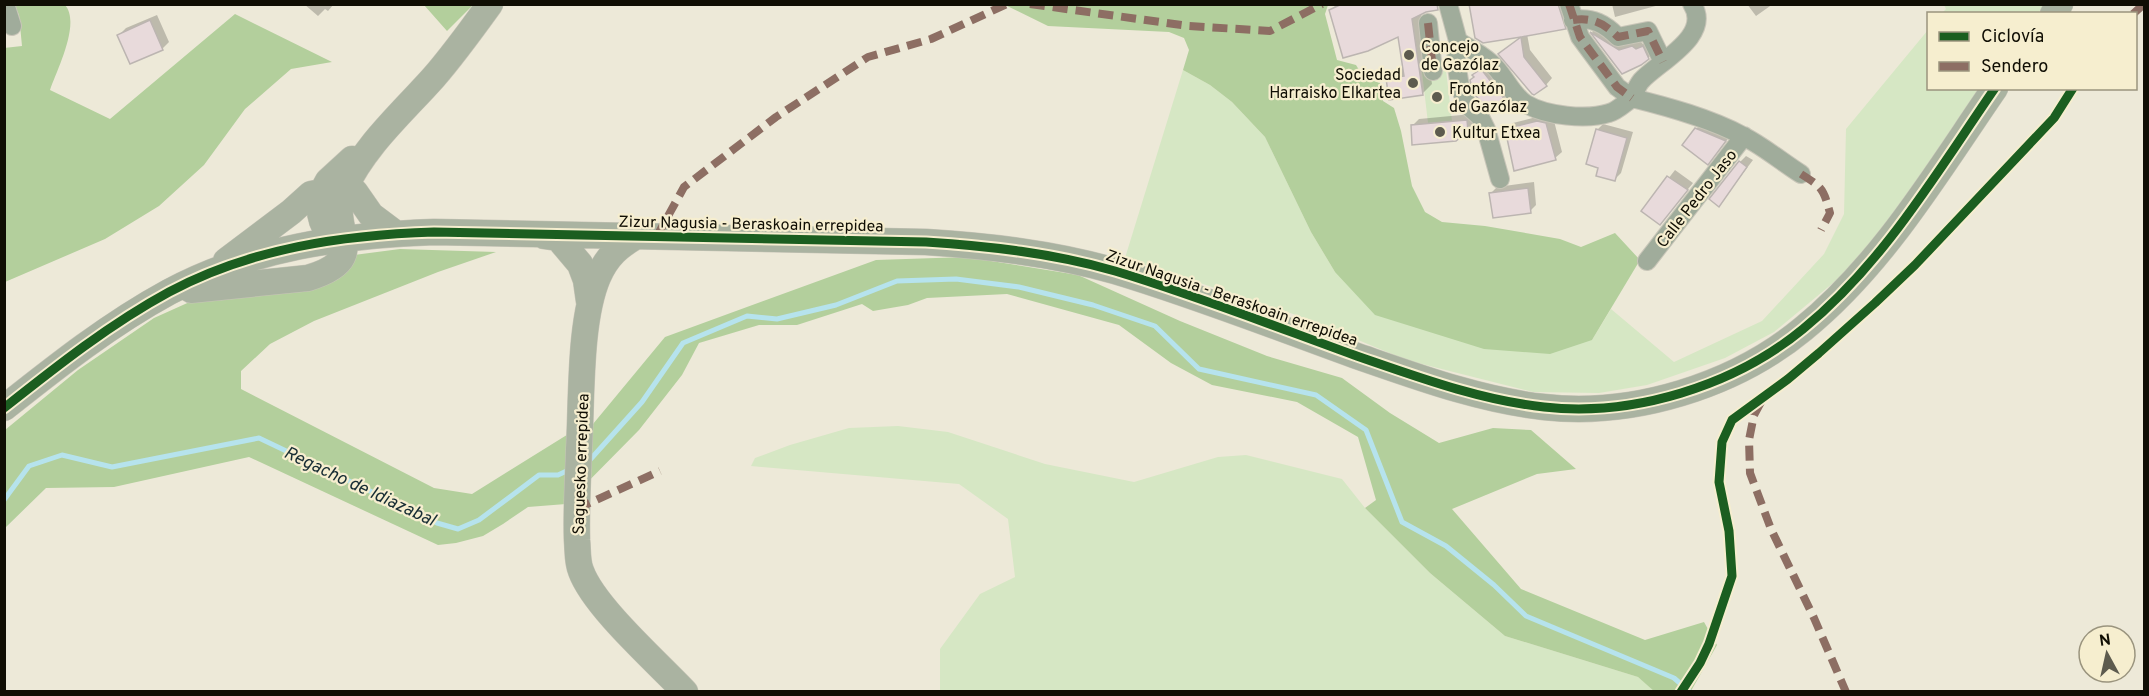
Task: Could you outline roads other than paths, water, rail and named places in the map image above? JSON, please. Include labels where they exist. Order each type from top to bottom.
[{"type":"street","points":[[5,4],[12,26]]},
{"type":"street","points":[[170,292],[308,278],[326,273],[335,267],[341,261],[344,238],[333,236],[327,230],[320,216],[320,203],[434,76],[490,4]]},
{"type":"street","points":[[1458,41],[1496,68],[1527,105],[1552,113],[1592,116],[1611,113],[1632,98],[1639,83],[1686,44],[1696,28],[1695,9],[1692,4]]},
{"type":"street","points":[[1433,71],[1424,25],[1449,10],[1458,41],[1456,61],[1460,87],[1467,105],[1480,117],[1486,129],[1500,179]]},
{"type":"street","points":[[1571,12],[1605,24],[1618,37],[1648,31],[1663,62]]},
{"type":"street","points":[[1571,12],[1580,37],[1617,87],[1632,98]]},
{"type":"street","name":"Zizur Nagusia - Beraskoain errepidea","points":[[4,408],[118,322],[170,292],[210,273],[270,253],[344,238],[395,233],[593,235],[988,245],[1110,270],[1151,282],[1386,366],[1493,398],[1566,409],[1617,406],[1662,398],[1706,384],[1754,362],[1801,331],[1847,288],[1874,257],[1911,209],[1994,90]]},
{"type":"street","name":"Calle Pedro Jaso","points":[[1632,98],[1698,118],[1744,136],[1802,174]]},
{"type":"street","name":"Calle Pedro Jaso","points":[[1647,261],[1744,136]]},
{"type":"street","points":[[210,273],[311,194],[333,191],[355,192],[371,215],[395,233]]},
{"type":"street","points":[[534,234],[558,238],[580,264],[593,294]]},
{"type":"street","points":[[593,235],[597,245],[593,294]]},
{"type":"street","points":[[593,294],[609,256],[620,246],[638,236]]},
{"type":"street","name":"Saguesko errepidea","points":[[593,294],[585,342],[577,482],[579,561],[584,578],[611,615],[685,692]]},
{"type":"waterway","name":"Regacho de Idiazabal","points":[[588,462],[642,402],[683,343],[747,316],[777,319],[836,305],[897,281],[956,279],[1019,287],[1093,305],[1155,326],[1199,369],[1316,395],[1366,430],[1402,522],[1446,546],[1494,585],[1526,616],[1674,678],[1690,692]]},
{"type":"waterway","name":"Regacho de Idiazabal","points":[[4,500],[29,466],[62,455],[112,467],[259,438],[437,523],[458,529],[479,520],[539,475],[558,475],[571,469]]},
{"type":"place","name":"Concejo de Gazólaz","points":[[1409,55]]},
{"type":"place","name":"Sociedad Harraisko Elkartea","points":[[1413,83]]},
{"type":"place","name":"Frontón de Gazólaz","points":[[1437,97]]},
{"type":"place","name":"Kultur Etxea","points":[[1440,132]]}]
